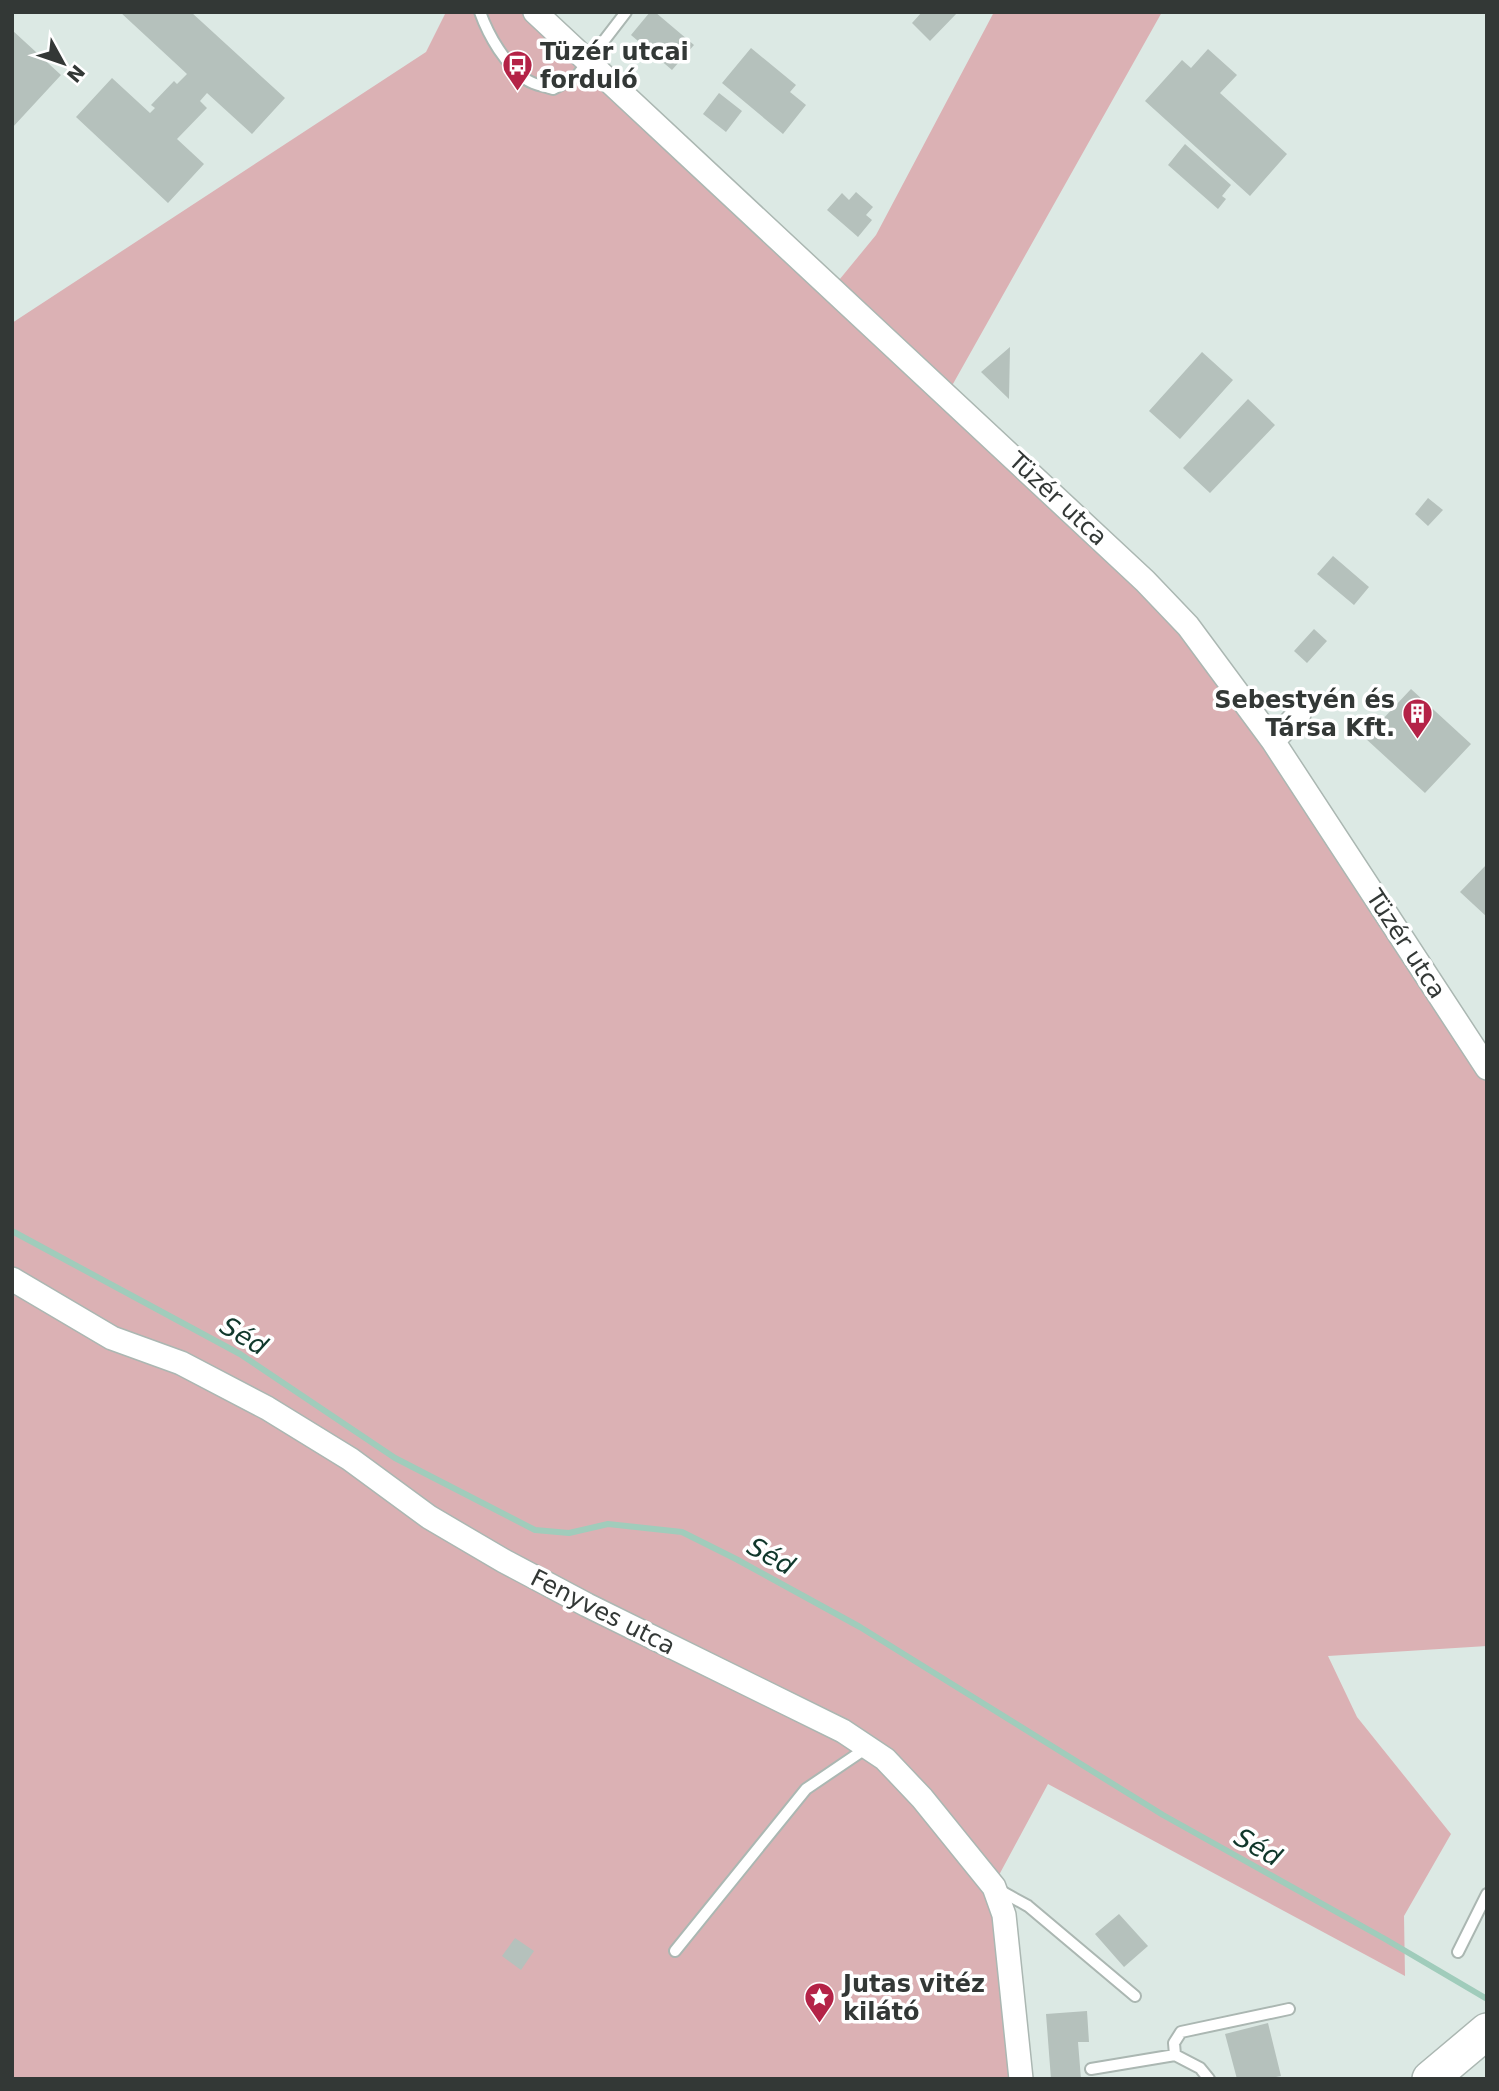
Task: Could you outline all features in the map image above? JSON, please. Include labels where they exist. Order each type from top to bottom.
[{"type":"main road","points":[[1430,2079],[1487,2031]]},
{"type":"street","name":"Tüzér utca","points":[[534,12],[1145,581],[1188,626],[1273,741],[1487,1068]]},
{"type":"street","points":[[1273,741],[1299,715]]},
{"type":"street","name":"Fenyves utca","points":[[12,1279],[112,1338],[181,1363],[267,1408],[350,1459],[429,1517],[504,1561],[587,1605],[843,1731],[885,1759],[922,1798],[994,1888],[1004,1915],[1021,2079]]},
{"type":"lane","points":[[480,12],[487,31],[512,66],[529,81],[553,89],[576,78],[626,12]]},
{"type":"lane","points":[[676,1951],[806,1788],[868,1747]]},
{"type":"lane","points":[[994,1888],[1028,1906],[1135,1996]]},
{"type":"lane","points":[[1458,1952],[1487,1894]]},
{"type":"lane","points":[[1175,2054],[1174,2043],[1181,2032],[1289,2009]]},
{"type":"lane","points":[[1091,2069],[1175,2054],[1200,2068],[1209,2079]]},
{"type":"shaded area","points":[[446,12],[539,12],[835,285],[876,235],[994,12],[1162,12],[949,391],[1151,578],[1487,1065],[1487,1646],[1328,1656],[1357,1717],[1451,1834],[1404,1916],[1405,1976],[1048,1784],[992,1888],[1018,2079],[12,2079],[12,323],[426,52]]},
{"type":"building","points":[[120,12],[191,12],[285,98],[252,134],[207,93],[200,101],[207,108],[177,139],[204,164],[168,203],[76,117],[112,78],[150,113],[155,108],[151,105],[174,81],[177,84],[187,74]]},
{"type":"building","points":[[650,12],[655,12],[694,45],[672,70],[631,35]]},
{"type":"building","points":[[922,12],[958,12],[930,41],[912,23]]},
{"type":"building","points":[[12,30],[61,75],[12,128]]},
{"type":"building","points":[[751,48],[796,85],[790,92],[806,105],[783,134],[722,83]]},
{"type":"building","points":[[1208,49],[1237,75],[1220,93],[1287,154],[1250,196],[1145,101],[1182,60],[1191,68]]},
{"type":"building","points":[[719,93],[742,111],[726,132],[703,114]]},
{"type":"building","points":[[1185,144],[1231,185],[1222,196],[1226,199],[1218,209],[1168,165]]},
{"type":"building","points":[[856,192],[873,207],[866,215],[872,220],[858,237],[827,210],[842,193],[849,200]]},
{"type":"building","points":[[1010,347],[1009,399],[981,372]]},
{"type":"building","points":[[1202,352],[1233,380],[1180,439],[1149,411]]},
{"type":"building","points":[[1248,399],[1275,425],[1210,493],[1183,468]]},
{"type":"building","points":[[1428,498],[1443,510],[1428,526],[1415,514]]},
{"type":"building","points":[[1333,556],[1369,587],[1354,605],[1317,574]]},
{"type":"building","points":[[1314,629],[1327,641],[1307,663],[1294,651]]},
{"type":"building","name":"Sebestyén és Társa Kft.","points":[[1411,689],[1471,744],[1425,793],[1365,738]]},
{"type":"building","points":[[1487,864],[1487,917],[1460,892]]},
{"type":"building","points":[[1119,1914],[1148,1946],[1124,1967],[1095,1934]]},
{"type":"building","points":[[515,1938],[534,1951],[521,1970],[502,1956]]},
{"type":"building","points":[[1087,2011],[1089,2042],[1078,2042],[1081,2079],[1051,2079],[1046,2014]]},
{"type":"building","points":[[1268,2023],[1281,2076],[1276,2077],[1277,2079],[1237,2079],[1225,2034]]},
{"type":"waterway","name":"Séd","points":[[12,1231],[240,1354],[395,1458],[535,1530],[569,1533],[608,1524],[682,1532],[736,1559],[860,1627],[1163,1815],[1487,1999]]},
{"type":"place","name":"Tüzér utcai forduló","points":[[517,93]]},
{"type":"place","name":"Sebestyén és Társa Kft.","points":[[1418,741]]},
{"type":"place","name":"Jutas vitéz kilátó","points":[[820,2025]]}]
